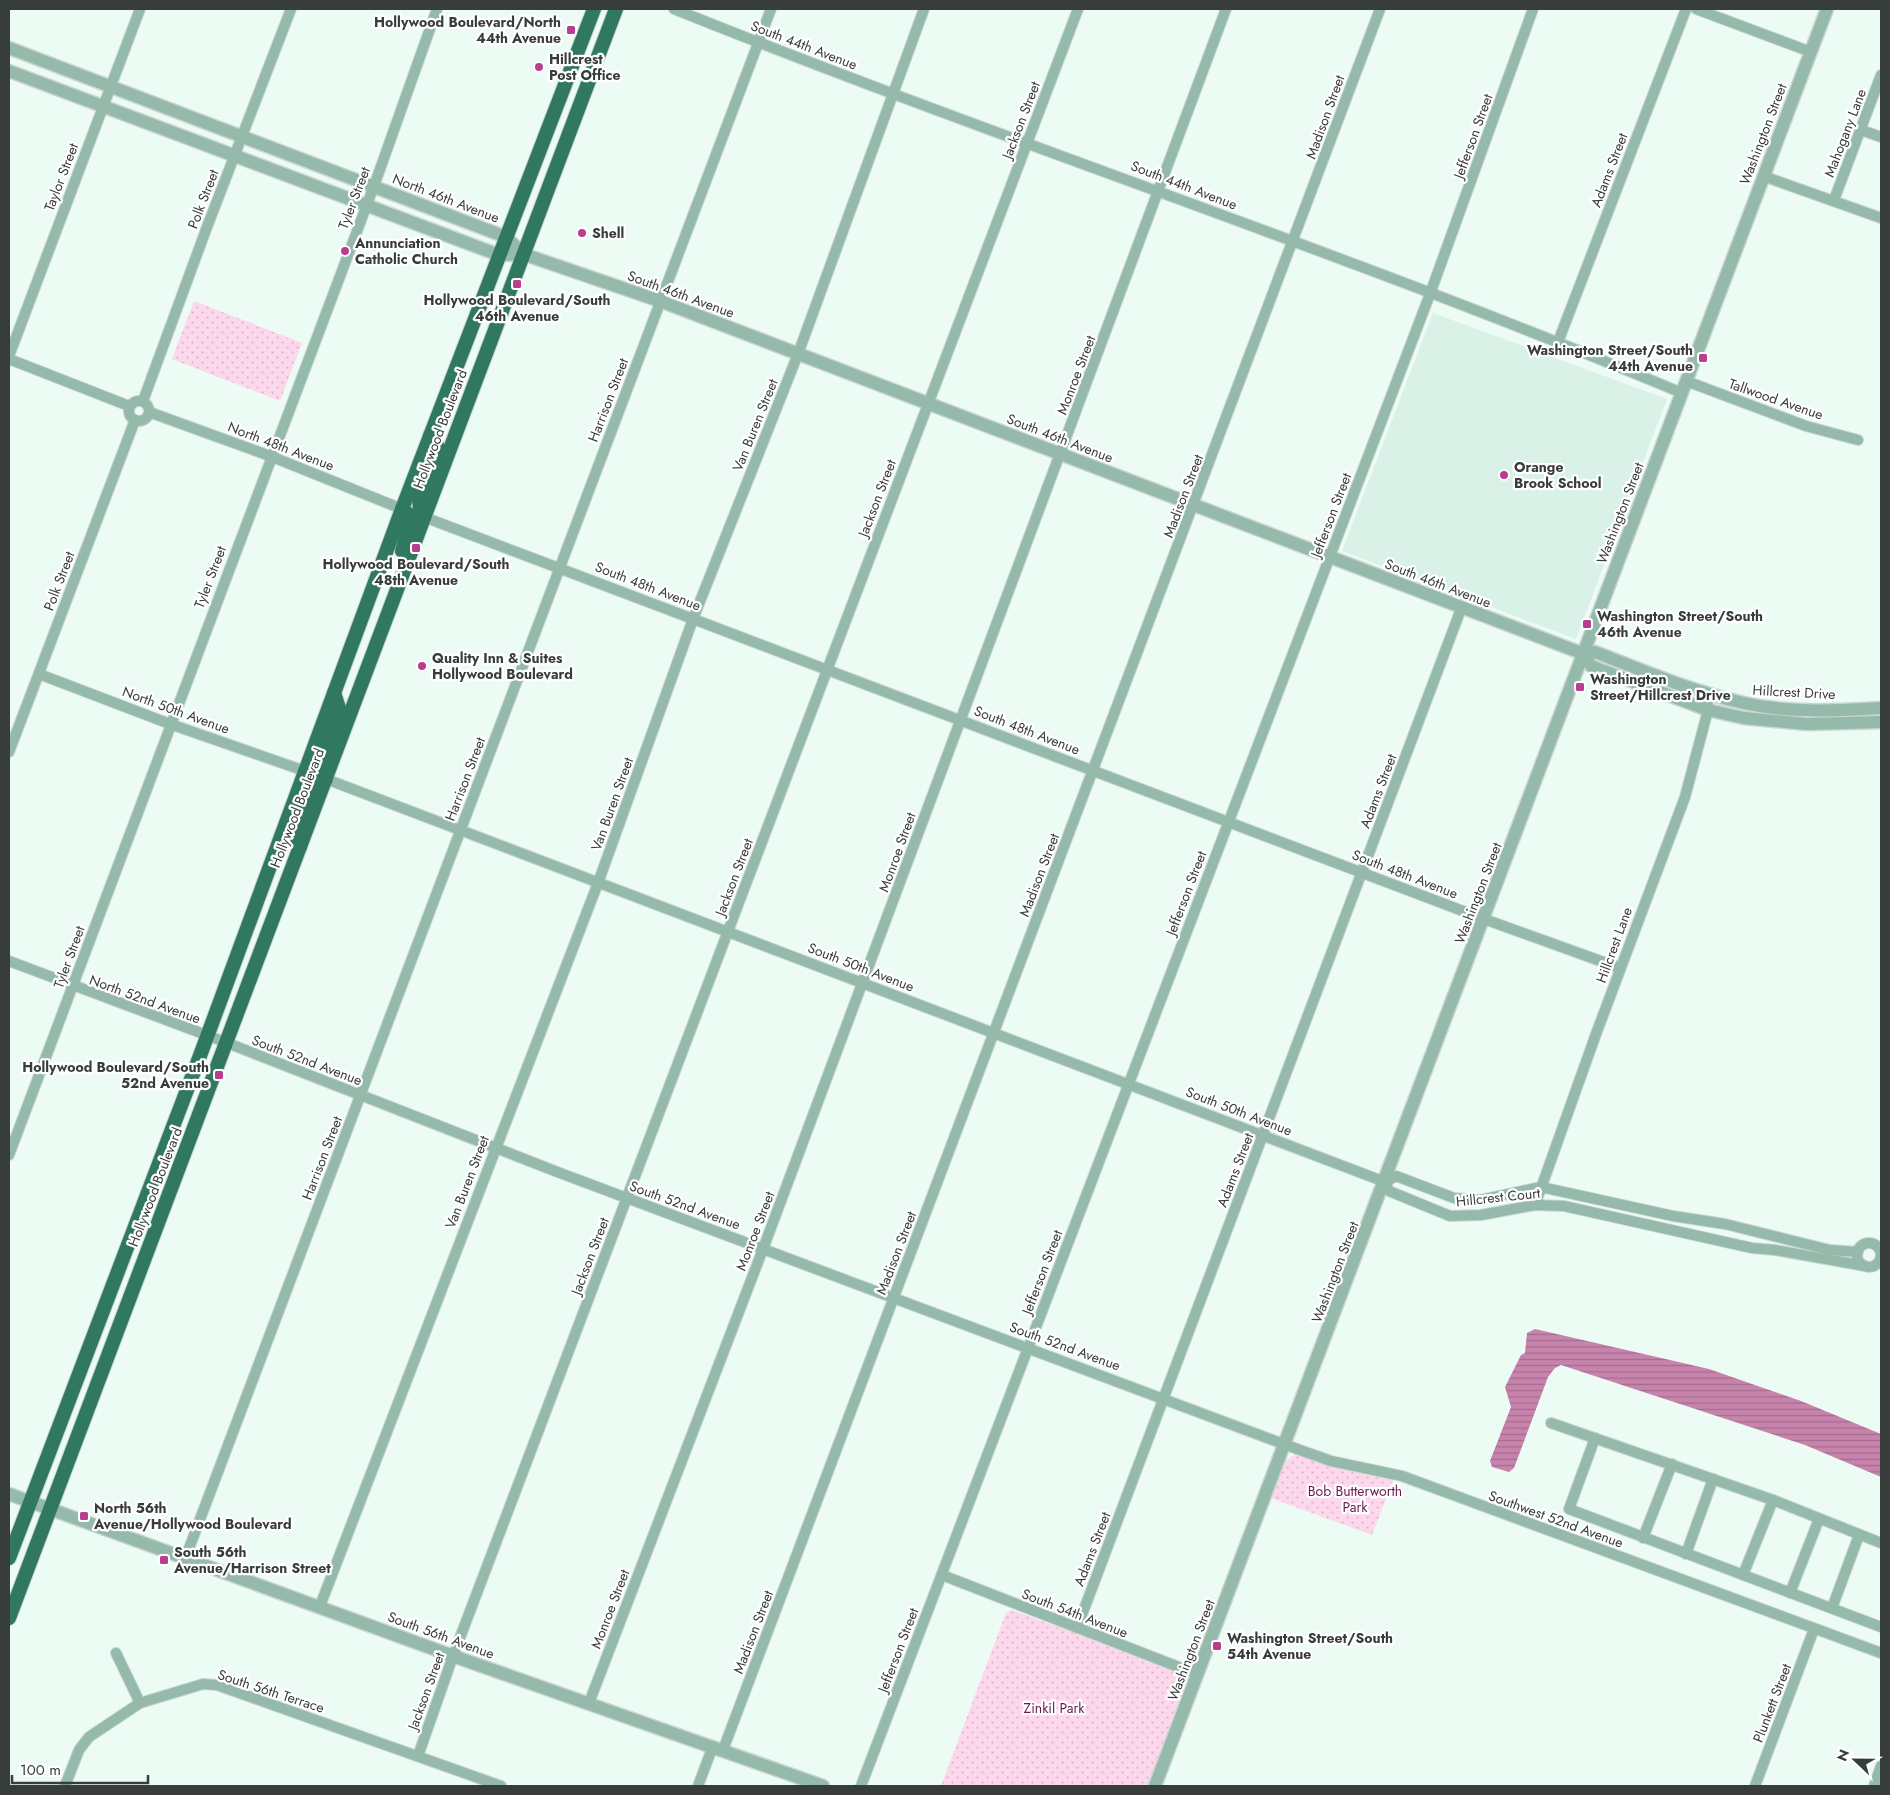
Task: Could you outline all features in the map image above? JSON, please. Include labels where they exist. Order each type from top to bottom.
[{"type":"highway","name":"Hollywood Boulevard","points":[[9,1618],[50,1509],[217,1039],[305,771],[402,508],[594,9]]},
{"type":"highway","points":[[588,84],[588,57],[607,9]]},
{"type":"highway","name":"Hollywood Boulevard","points":[[9,1558],[217,1039],[300,847],[616,9]]},
{"type":"highway","points":[[424,517],[420,513],[419,496],[438,448],[430,436]]},
{"type":"highway","points":[[394,599],[389,586],[410,524],[408,514],[402,508]]},
{"type":"highway","points":[[326,779],[318,770],[319,762],[339,708],[334,693]]},
{"type":"highway","points":[[300,847],[295,832],[311,783],[310,775],[305,771]]},
{"type":"street","name":"Taylor Street","points":[[9,357],[140,9]]},
{"type":"street","name":"Polk Street","points":[[143,401],[291,9]]},
{"type":"street","name":"Tyler Street","points":[[9,1155],[270,456],[374,186],[437,9]]},
{"type":"street","name":"South 44th Avenue","points":[[674,9],[892,93],[1159,191],[1558,342],[1684,387]]},
{"type":"street","name":"Harrison Street","points":[[185,1559],[771,9]]},
{"type":"street","name":"Van Buren Street","points":[[320,1606],[598,883],[693,619],[798,354],[924,9]]},
{"type":"street","name":"Jackson Street","points":[[418,1756],[453,1656],[1078,9]]},
{"type":"street","name":"Monroe Street","points":[[588,1703],[763,1249],[1226,9]]},
{"type":"street","name":"Madison Street","points":[[698,1786],[718,1748],[894,1298],[1380,9]]},
{"type":"street","name":"Jefferson Street","points":[[861,1786],[1430,294],[1533,9]]},
{"type":"street","name":"Adams Street","points":[[1558,342],[1686,9]]},
{"type":"street","points":[[1696,9],[1811,52]]},
{"type":"street","name":"Washington Street","points":[[1155,1786],[1386,1182],[1827,9]]},
{"type":"street","name":"North 46th Avenue","points":[[9,48],[506,237],[523,254]]},
{"type":"street","points":[[9,71],[499,255],[523,254]]},
{"type":"street","name":"Mahogany Lane","points":[[1834,200],[1881,75]]},
{"type":"street","points":[[1861,130],[1881,137]]},
{"type":"street","points":[[1763,176],[1881,218]]},
{"type":"street","name":"South 46th Avenue","points":[[523,254],[660,301],[1461,609],[1584,654],[1595,652],[1707,694]]},
{"type":"street","points":[[9,357],[129,406]]},
{"type":"street","name":"Tallwood Avenue","points":[[1684,387],[1806,426],[1858,440]]},
{"type":"street","points":[[137,400],[143,401],[148,406],[149,412],[144,420],[135,420],[128,413],[129,406],[137,400]]},
{"type":"street","name":"North 48th Avenue","points":[[149,412],[270,456],[402,508]]},
{"type":"street","name":"Polk Street","points":[[9,752],[135,420]]},
{"type":"street","name":"South 48th Avenue","points":[[424,517],[560,567],[1362,873],[1620,968]]},
{"type":"street","name":"Adams Street","points":[[1077,1628],[1461,609]]},
{"type":"street","name":"South 46th Avenue","points":[[1584,654],[1591,666],[1708,710]]},
{"type":"street","name":"North 50th Avenue","points":[[39,674],[170,724],[305,771]]},
{"type":"street","name":"Hillcrest Drive","points":[[1707,694],[1745,704],[1775,708],[1881,708]]},
{"type":"street","name":"Hillcrest Lane","points":[[1535,1204],[1620,968],[1685,796],[1708,710],[1707,694]]},
{"type":"street","name":"Hillcrest Drive","points":[[1708,710],[1774,722],[1881,722]]},
{"type":"street","name":"South 50th Avenue","points":[[326,779],[1386,1182]]},
{"type":"street","name":"North 52nd Avenue","points":[[9,961],[73,987],[217,1039]]},
{"type":"street","name":"South 52nd Avenue","points":[[217,1039],[627,1198],[1286,1445]]},
{"type":"street","name":"Hillcrest Court","points":[[1858,1252],[1830,1250],[1724,1224],[1673,1216],[1541,1187],[1480,1200],[1454,1198],[1396,1176],[1386,1182],[1389,1191],[1450,1216],[1481,1215],[1535,1204],[1564,1206],[1752,1248],[1865,1266]]},
{"type":"street","points":[[1869,1243],[1876,1245],[1881,1251],[1878,1262],[1872,1266],[1865,1266],[1858,1259],[1858,1252],[1862,1245],[1869,1243]]},
{"type":"street","points":[[1551,1422],[1773,1500],[1881,1543]]},
{"type":"street","points":[[1595,1438],[1569,1509],[1881,1627]]},
{"type":"street","name":"Southwest 52nd Avenue","points":[[1286,1445],[1331,1461],[1402,1476],[1814,1629]]},
{"type":"street","points":[[1643,1538],[1672,1464]]},
{"type":"street","points":[[1686,1554],[1713,1479]]},
{"type":"street","name":"South 56th Avenue","points":[[9,1494],[453,1656],[823,1786]]},
{"type":"street","points":[[1743,1575],[1773,1500]]},
{"type":"street","points":[[1790,1593],[1819,1519]]},
{"type":"street","points":[[1832,1608],[1859,1535]]},
{"type":"street","name":"South 54th Avenue","points":[[942,1575],[1189,1671],[1199,1668]]},
{"type":"street","points":[[1814,1629],[1881,1652]]},
{"type":"street","name":"Plunkett Street","points":[[1755,1786],[1814,1629]]},
{"type":"street","points":[[116,1653],[140,1703]]},
{"type":"street","name":"South 56th Terrace","points":[[65,1786],[79,1750],[89,1737],[140,1703],[203,1684],[217,1685],[501,1786]]},
{"type":"street","points":[[1874,1786],[1881,1766]]},
{"type":"shaded area","name":"Orange Brook School","points":[[1433,313],[1667,399],[1576,639],[1342,551]]},
{"type":"shaded area","points":[[1535,1329],[1709,1369],[1801,1401],[1881,1434],[1881,1477],[1805,1445],[1561,1365],[1555,1368],[1548,1377],[1514,1468],[1509,1472],[1492,1467],[1490,1461],[1511,1407],[1505,1387],[1521,1355],[1525,1353],[1527,1333]]},
{"type":"green space","points":[[194,301],[302,343],[280,401],[172,359]]},
{"type":"green space","name":"Bob Butterworth Park","points":[[1295,1454],[1339,1469],[1394,1478],[1372,1535],[1271,1498],[1285,1462]]},
{"type":"green space","name":"Zinkil Park","points":[[1012,1610],[1184,1673],[1191,1681],[1150,1786],[941,1786],[1006,1613]]},
{"type":"place","name":"Hollywood Boulevard/North 44th Avenue","points":[[571,30]]},
{"type":"place","name":"Hillcrest Post Office","points":[[539,67]]},
{"type":"place","name":"Shell","points":[[582,233]]},
{"type":"place","name":"Annunciation Catholic Church","points":[[345,251]]},
{"type":"place","name":"Hollywood Boulevard/South 46th Avenue","points":[[517,284]]},
{"type":"place","name":"Washington Street/South 44th Avenue","points":[[1703,358]]},
{"type":"place","name":"Orange Brook School","points":[[1504,475]]},
{"type":"place","name":"Hollywood Boulevard/South 48th Avenue","points":[[416,548]]},
{"type":"place","name":"Washington Street/South 46th Avenue","points":[[1587,624]]},
{"type":"place","name":"Quality Inn & Suites Hollywood Boulevard","points":[[422,666]]},
{"type":"place","name":"Washington Street/Hillcrest Drive","points":[[1580,687]]},
{"type":"place","name":"Hollywood Boulevard/South 52nd Avenue","points":[[219,1075]]},
{"type":"place","name":"North 56th Avenue/Hollywood Boulevard","points":[[84,1516]]},
{"type":"place","name":"South 56th Avenue/Harrison Street","points":[[164,1560]]},
{"type":"place","name":"Washington Street/South 54th Avenue","points":[[1217,1646]]}]
